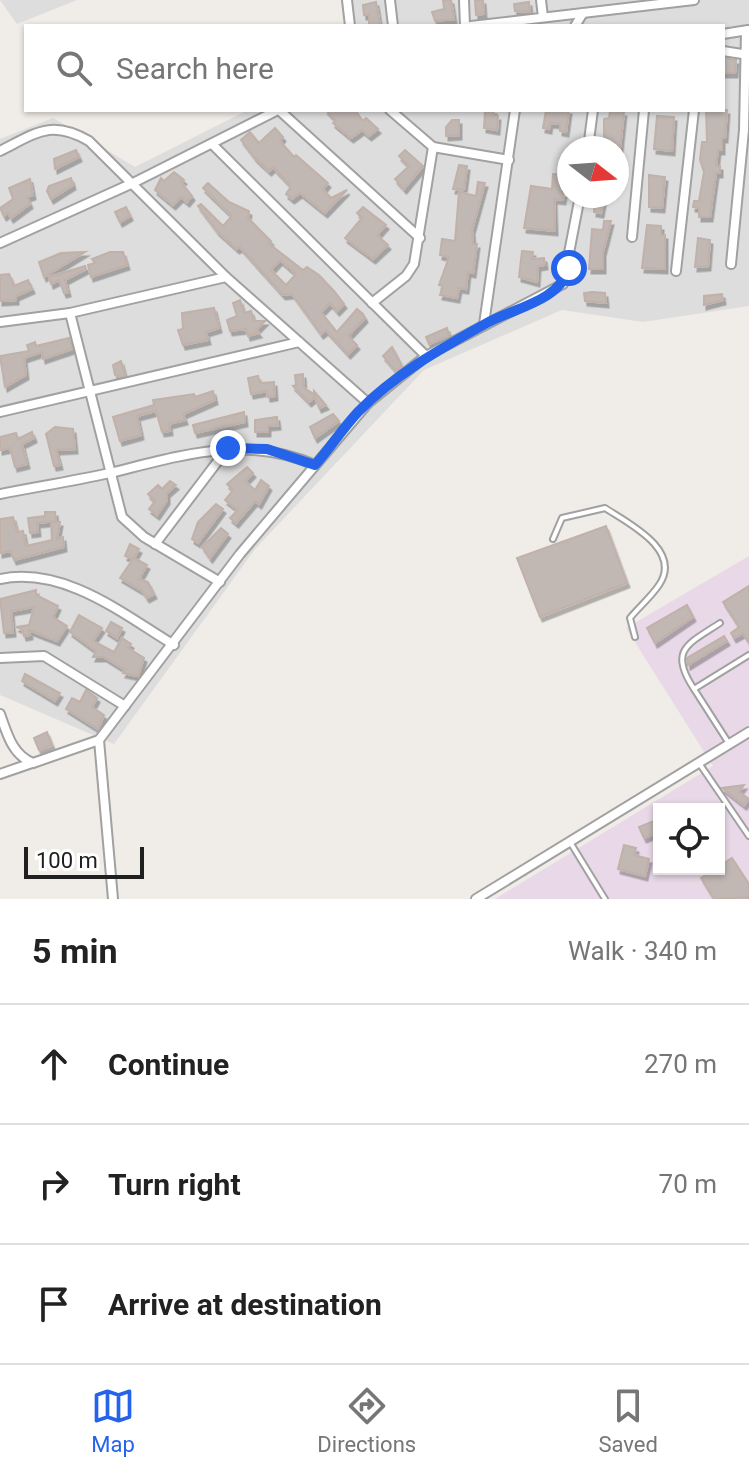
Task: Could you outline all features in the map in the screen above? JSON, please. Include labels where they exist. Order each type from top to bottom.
[{"type":"street","points":[[347,0],[350,24]]},
{"type":"street","points":[[390,0],[393,24]]},
{"type":"street","points":[[464,0],[468,24]]},
{"type":"street","points":[[541,0],[543,17]]},
{"type":"street","points":[[485,24],[583,13],[610,4],[690,0]]},
{"type":"street","points":[[576,24],[583,13]]},
{"type":"street","points":[[725,34],[748,30],[744,130],[731,264]]},
{"type":"street","points":[[725,51],[748,55]]},
{"type":"street","points":[[0,243],[133,183],[275,112]]},
{"type":"street","points":[[281,112],[420,238]]},
{"type":"street","points":[[392,112],[433,147],[509,160]]},
{"type":"street","points":[[484,324],[515,112]]},
{"type":"street","points":[[590,136],[593,112]]},
{"type":"street","points":[[632,237],[644,112]]},
{"type":"street","points":[[676,271],[694,112]]},
{"type":"street","points":[[0,151],[42,130],[61,128],[89,141],[226,277],[368,403]]},
{"type":"street","points":[[212,144],[426,356]]},
{"type":"street","points":[[372,303],[411,270],[420,238],[433,147]]},
{"type":"street","points":[[0,774],[99,740],[220,582],[368,403],[426,356],[460,341],[484,324],[553,293],[563,284],[569,268],[578,208]]},
{"type":"street","points":[[0,322],[70,313],[226,277]]},
{"type":"street","points":[[70,313],[109,473],[126,523],[220,582]]},
{"type":"street","points":[[0,412],[299,342]]},
{"type":"street","points":[[0,494],[109,473],[169,457],[228,448],[267,449],[315,465]]},
{"type":"street","points":[[155,544],[228,448]]},
{"type":"street","points":[[0,579],[34,578],[84,591],[174,645]]},
{"type":"street","points":[[0,658],[44,656],[125,706]]},
{"type":"street","points":[[0,714],[16,751],[33,763]]},
{"type":"street","points":[[476,899],[749,732]]},
{"type":"street","points":[[99,740],[113,899]]},
{"type":"lane","points":[[553,539],[562,518],[605,508],[655,540],[665,570],[661,583],[630,618],[635,637]]},
{"type":"lane","points":[[720,623],[694,640],[682,653],[680,665],[729,744]]},
{"type":"lane","points":[[694,689],[749,655]]},
{"type":"lane","points":[[699,763],[749,837]]},
{"type":"lane","points":[[570,842],[605,899]]},
{"type":"shaded area","points":[[0,0],[77,0],[17,24]]},
{"type":"shaded area","points":[[343,0],[749,0],[749,306],[643,322],[562,310],[424,370],[255,549],[114,744],[0,695],[0,139],[53,118],[135,167],[244,112],[725,112],[725,24],[347,24]]},
{"type":"shaded area","points":[[749,556],[749,899],[495,899],[713,766],[626,628]]},
{"type":"building","points":[[443,0],[451,0],[454,19],[435,21],[432,12],[444,9]]},
{"type":"building","points":[[475,0],[483,0],[484,14],[476,15]]},
{"type":"building","points":[[376,2],[380,24],[369,24],[369,15],[364,15],[363,5]]},
{"type":"building","points":[[529,2],[530,12],[515,11],[514,4]]},
{"type":"building","points":[[725,58],[736,60],[735,73],[725,73]]},
{"type":"building","points":[[727,110],[725,138],[722,138],[722,150],[718,150],[716,166],[720,166],[720,173],[716,173],[710,217],[699,217],[699,208],[693,207],[694,201],[699,201],[704,172],[700,160],[702,142],[707,142],[706,112]]},
{"type":"building","points":[[328,112],[356,112],[363,121],[366,118],[378,129],[369,136],[362,130],[351,138],[333,123],[336,121]]},
{"type":"building","points":[[485,112],[494,112],[493,116],[498,116],[497,130],[484,128]]},
{"type":"building","points":[[546,112],[569,112],[566,132],[560,131],[560,124],[550,123],[549,129],[543,128]]},
{"type":"building","points":[[610,112],[624,112],[621,136],[604,136],[604,119],[609,118]]},
{"type":"building","points":[[657,116],[674,117],[672,151],[654,149]]},
{"type":"building","points":[[452,120],[459,120],[459,135],[446,136],[446,127]]},
{"type":"building","points":[[275,128],[283,137],[280,141],[294,157],[296,155],[328,183],[323,189],[331,198],[347,190],[325,213],[300,193],[292,199],[286,194],[289,184],[273,167],[269,171],[241,140],[250,132],[259,143]]},
{"type":"building","points":[[76,150],[79,157],[55,169],[54,159]]},
{"type":"building","points":[[405,150],[423,166],[404,189],[395,179],[409,166],[399,156]]},
{"type":"building","points":[[459,165],[467,166],[464,190],[453,189]]},
{"type":"building","points":[[174,172],[184,180],[181,182],[192,196],[187,202],[181,197],[173,205],[155,190],[161,178],[164,181]]},
{"type":"building","points":[[553,174],[557,174],[555,231],[524,228],[531,186],[552,189]]},
{"type":"building","points":[[649,175],[665,177],[662,208],[649,207]]},
{"type":"building","points":[[71,178],[73,185],[51,199],[47,191],[49,186]]},
{"type":"building","points":[[30,179],[33,195],[27,197],[30,204],[11,218],[8,213],[4,216],[0,208],[13,199],[9,188]]},
{"type":"building","points":[[478,182],[485,183],[472,230],[473,244],[477,244],[473,273],[468,272],[466,289],[459,288],[457,298],[440,295],[443,286],[439,285],[449,257],[440,255],[442,239],[455,241],[459,192],[476,196]]},
{"type":"building","points":[[208,183],[229,202],[249,211],[248,218],[271,241],[268,243],[303,270],[307,267],[319,275],[334,291],[344,304],[337,311],[330,303],[321,312],[337,332],[357,309],[363,314],[365,318],[348,336],[357,345],[348,354],[326,330],[321,334],[292,294],[283,295],[240,247],[237,249],[217,231],[198,206],[201,204],[223,226],[232,216],[203,188]],"holes":[[[280,260],[296,274],[286,285],[271,270]]]},
{"type":"building","points":[[126,207],[130,216],[120,222],[115,212]]},
{"type":"building","points":[[363,207],[386,225],[377,235],[388,245],[373,259],[345,238],[362,218],[357,213]]},
{"type":"building","points":[[604,221],[611,221],[603,252],[603,269],[589,269],[592,229],[603,230]]},
{"type":"building","points":[[647,225],[661,226],[661,235],[665,235],[665,269],[642,268]]},
{"type":"building","points":[[698,238],[710,240],[708,266],[695,267]]},
{"type":"building","points":[[522,251],[533,252],[532,259],[544,258],[545,265],[538,266],[537,282],[519,277]]},
{"type":"building","points":[[85,252],[44,277],[39,262],[61,253]]},
{"type":"building","points":[[110,252],[123,252],[127,265],[91,277],[88,265],[95,263],[92,259]]},
{"type":"building","points":[[85,266],[86,269],[65,280],[68,292],[64,293],[59,280],[51,284],[49,277]]},
{"type":"building","points":[[9,274],[14,286],[28,280],[32,289],[16,296],[16,300],[0,301],[0,275]]},
{"type":"building","points":[[584,293],[605,293],[606,303],[585,301]]},
{"type":"building","points":[[722,294],[723,300],[704,305],[704,296]]},
{"type":"building","points":[[240,300],[244,313],[251,311],[254,321],[265,321],[256,330],[259,333],[248,336],[246,329],[230,331],[227,320],[237,316],[233,303]]},
{"type":"building","points":[[214,308],[219,328],[206,332],[208,340],[183,345],[178,330],[183,329],[182,313]]},
{"type":"building","points":[[447,328],[449,336],[429,344],[426,337]]},
{"type":"building","points":[[69,338],[72,349],[43,359],[42,352],[24,358],[26,375],[5,387],[0,356],[29,351],[27,345],[35,342],[36,346]]},
{"type":"building","points":[[392,347],[402,366],[396,371],[383,356]]},
{"type":"building","points":[[121,361],[125,376],[121,377],[115,375],[113,365]]},
{"type":"building","points":[[303,374],[304,388],[314,394],[314,391],[326,405],[319,408],[315,397],[309,402],[293,386],[296,385],[295,375]]},
{"type":"building","points":[[258,376],[260,383],[274,382],[275,396],[268,397],[267,391],[251,394],[248,378]]},
{"type":"building","points":[[213,391],[215,400],[183,414],[185,420],[169,424],[170,431],[162,432],[156,411],[137,416],[141,435],[120,441],[113,417],[154,405],[153,400],[194,394],[195,397]]},
{"type":"building","points":[[244,412],[245,422],[195,433],[193,425]]},
{"type":"building","points":[[333,414],[339,421],[315,438],[310,427]]},
{"type":"building","points":[[277,417],[278,425],[268,426],[268,432],[255,432],[255,420]]},
{"type":"building","points":[[55,427],[73,429],[75,449],[56,450],[60,465],[54,466],[46,434]]},
{"type":"building","points":[[32,432],[34,438],[22,444],[27,464],[15,467],[10,448],[0,450],[0,437],[16,433],[18,439]]},
{"type":"building","points":[[247,467],[253,473],[245,481],[255,490],[261,480],[269,486],[259,504],[255,501],[236,523],[230,518],[238,510],[225,500],[233,490],[227,484]]},
{"type":"building","points":[[170,481],[176,485],[167,493],[167,500],[157,515],[149,509],[155,501],[148,494],[158,485],[162,489]]},
{"type":"building","points":[[216,504],[223,509],[198,543],[192,539],[198,522]]},
{"type":"building","points":[[45,512],[55,512],[56,521],[37,523],[38,532],[30,533],[28,518],[45,516]]},
{"type":"building","points":[[13,517],[17,532],[23,531],[26,546],[52,540],[51,522],[60,522],[57,539],[63,537],[64,547],[14,560],[11,551],[0,553],[0,519]]},
{"type":"building","points":[[606,526],[627,583],[540,617],[517,558]]},
{"type":"building","points":[[221,528],[228,534],[210,558],[202,547]]},
{"type":"building","points":[[130,544],[139,549],[134,558],[147,565],[139,579],[148,582],[154,594],[147,598],[142,591],[120,578],[133,559],[125,556]]},
{"type":"building","points":[[749,586],[749,643],[743,633],[734,638],[731,633],[739,627],[723,602]]},
{"type":"building","points":[[36,590],[36,595],[58,606],[53,617],[67,626],[57,641],[29,630],[30,635],[24,636],[22,629],[16,627],[29,625],[34,607],[11,611],[13,632],[4,633],[0,599]]},
{"type":"building","points":[[687,605],[693,617],[655,643],[647,628]]},
{"type":"building","points":[[79,615],[102,628],[93,641],[114,652],[122,638],[131,644],[128,648],[144,658],[138,676],[123,673],[125,670],[104,657],[93,657],[96,651],[70,632]]},
{"type":"building","points":[[111,622],[122,628],[117,638],[106,631]]},
{"type":"building","points":[[724,636],[727,641],[688,665],[687,658]]},
{"type":"building","points":[[25,674],[60,693],[55,701],[22,681]]},
{"type":"building","points":[[86,690],[97,698],[92,707],[104,715],[98,729],[66,709],[72,698],[80,702]]},
{"type":"building","points":[[47,732],[52,745],[39,750],[34,738]]},
{"type":"building","points":[[744,785],[739,792],[749,799],[744,805],[722,788]]},
{"type":"building","points":[[653,821],[653,834],[644,838],[639,827]]},
{"type":"building","points":[[624,845],[636,848],[634,855],[649,859],[645,876],[618,869]]},
{"type":"building","points":[[732,858],[749,884],[749,897],[714,899],[701,878],[706,875],[725,875],[725,863]]},
{"type":"route","points":[[228,448],[289,453],[315,465],[358,413],[413,366],[426,356],[460,341],[484,324],[553,293],[563,284],[569,268]]}]
